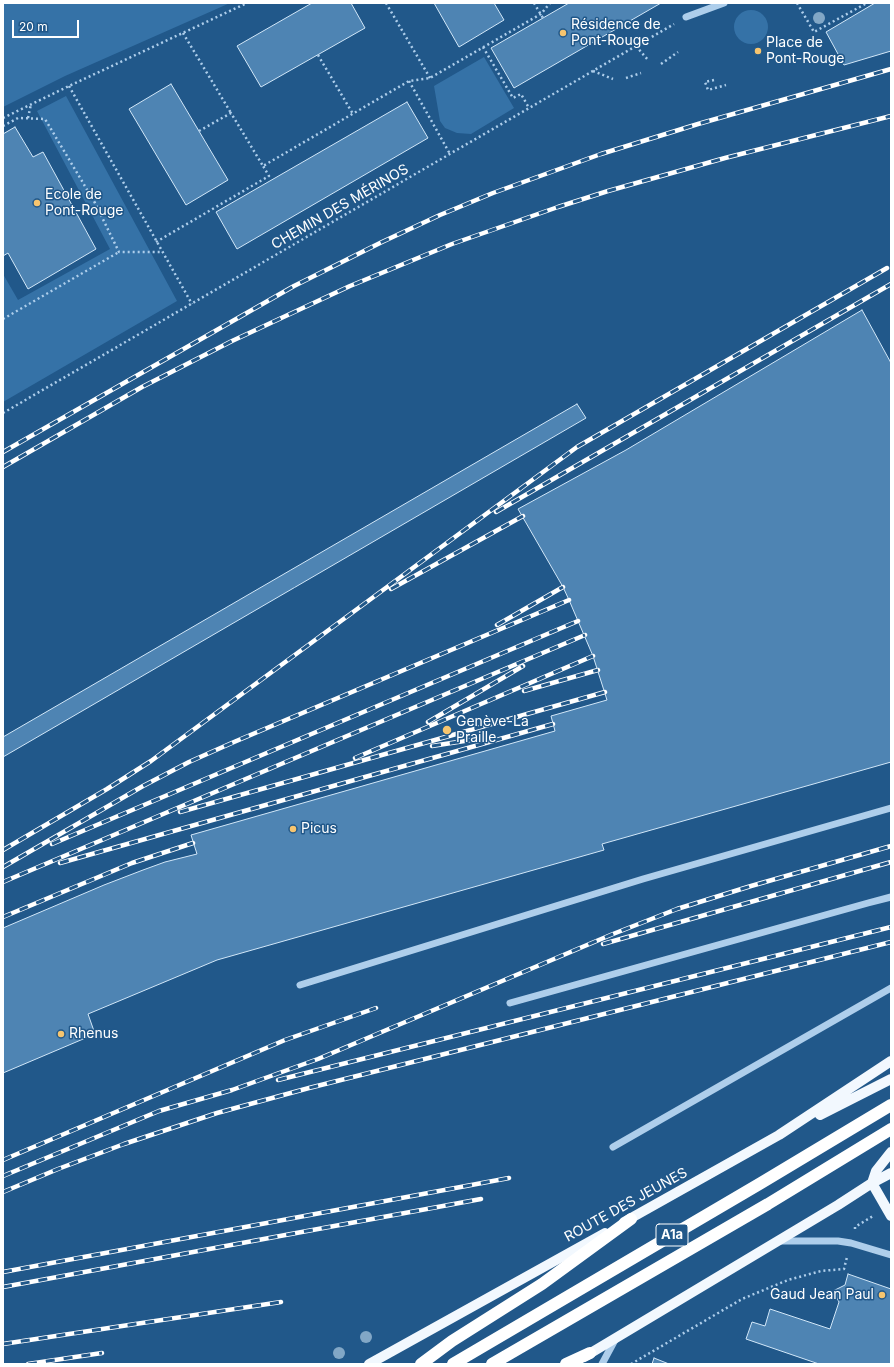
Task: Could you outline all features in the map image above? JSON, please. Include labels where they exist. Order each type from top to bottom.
[{"type":"highway","name":"A1a","points":[[452,1364],[891,1105]]},
{"type":"highway","points":[[492,1364],[768,1204],[891,1129]]},
{"type":"highway","points":[[420,1364],[452,1341],[542,1284],[631,1219]]},
{"type":"highway","points":[[566,1364],[590,1353]]},
{"type":"main road","name":"ROUTE DES JEUNES","points":[[369,1364],[779,1135],[891,1061]]},
{"type":"main road","points":[[779,1135],[891,1079]]},
{"type":"main road","points":[[888,1211],[872,1183],[876,1171],[891,1152]]},
{"type":"main road","points":[[574,1364],[872,1183],[891,1173]]},
{"type":"street","points":[[686,17],[724,3]]},
{"type":"street","points":[[300,985],[642,879],[891,808]]},
{"type":"street","points":[[510,1003],[891,897]]},
{"type":"street","points":[[613,1147],[891,988]]},
{"type":"street","points":[[778,1241],[838,1241],[851,1243],[891,1255]]},
{"type":"street","points":[[602,1364],[617,1337]]},
{"type":"path","points":[[3,118],[247,3]]},
{"type":"path","points":[[386,3],[430,78]]},
{"type":"path","points":[[534,3],[543,18]]},
{"type":"path","points":[[263,166],[409,82],[430,78],[541,14],[550,3]]},
{"type":"path","points":[[797,3],[814,32],[867,3]]},
{"type":"path","name":"CHEMIN DES MÉRINOS","points":[[3,413],[686,17]]},
{"type":"path","points":[[156,242],[269,176],[183,33]]},
{"type":"path","points":[[636,46],[648,60]]},
{"type":"path","points":[[483,47],[513,98],[521,94],[529,108]]},
{"type":"path","points":[[661,64],[678,52]]},
{"type":"path","points":[[318,55],[353,114]]},
{"type":"path","points":[[592,71],[613,79]]},
{"type":"path","points":[[626,78],[642,73]]},
{"type":"path","points":[[714,80],[705,82],[708,90],[726,85]]},
{"type":"path","points":[[409,82],[450,154]]},
{"type":"path","points":[[69,86],[192,304]]},
{"type":"path","points":[[28,118],[31,104]]},
{"type":"path","points":[[199,131],[231,113]]},
{"type":"path","points":[[3,126],[18,118],[45,119],[95,203],[119,252]]},
{"type":"path","points":[[3,320],[119,252],[162,252]]},
{"type":"path","points":[[631,1364],[742,1299],[788,1280],[821,1271],[844,1269],[856,1227],[888,1211]]},
{"type":"shaded area","points":[[3,3],[230,3],[65,76],[3,107]]},
{"type":"shaded area","points":[[748,10],[754,10],[758,11],[765,17],[768,27],[767,34],[761,41],[754,44],[748,44],[744,43],[737,37],[734,30],[734,24],[735,20],[741,13]]},
{"type":"shaded area","points":[[484,57],[514,108],[471,134],[457,133],[445,128],[440,121],[434,86]]},
{"type":"shaded area","points":[[66,96],[177,301],[3,402],[3,274],[18,300],[110,249],[37,111]]},
{"type":"building","points":[[312,3],[351,3],[365,28],[261,87],[237,46]]},
{"type":"building","points":[[434,3],[494,3],[504,20],[459,47]]},
{"type":"building","name":"Résidence de Pont-Rouge","points":[[569,3],[661,3],[514,88],[491,48]]},
{"type":"building","points":[[875,3],[891,3],[891,51],[844,65],[826,32]]},
{"type":"building","points":[[171,84],[228,180],[186,205],[129,109]]},
{"type":"building","points":[[407,102],[428,138],[237,249],[216,212]]},
{"type":"building","name":"Ecole de Pont-Rouge","points":[[15,127],[33,157],[43,152],[96,249],[28,289],[8,253],[3,256],[3,134]]},
{"type":"building","points":[[862,310],[891,363],[891,762],[602,844],[604,850],[217,960],[88,1014],[95,1034],[3,1073],[3,928],[143,870],[165,862],[197,854],[191,835],[555,731],[551,716],[607,700],[593,656],[563,587],[518,509],[626,450]]},
{"type":"building","points":[[577,404],[586,418],[3,757],[3,737]]},
{"type":"building","points":[[848,1274],[891,1289],[891,1364],[819,1364],[746,1339],[752,1322],[765,1326],[770,1309],[830,1329],[839,1302],[833,1291],[845,1285]]},
{"type":"building","points":[[654,1358],[669,1364],[652,1364]]},
{"type":"railway","points":[[3,452],[294,286],[440,215],[493,193],[601,154],[698,124],[891,69]]},
{"type":"railway","points":[[3,467],[142,387],[232,341],[350,286],[452,244],[608,191],[725,158],[891,116]]},
{"type":"railway","points":[[3,850],[107,789],[151,761],[577,447],[887,268]]},
{"type":"railway","points":[[496,512],[891,284]]},
{"type":"railway","points":[[391,589],[523,516]]},
{"type":"railway","points":[[497,625],[563,587]]},
{"type":"railway","points":[[3,867],[143,786],[189,762],[569,600]]},
{"type":"railway","points":[[52,844],[578,621]]},
{"type":"railway","points":[[3,882],[585,635]]},
{"type":"railway","points":[[355,758],[593,656]]},
{"type":"railway","points":[[428,722],[523,666]]},
{"type":"railway","points":[[524,691],[598,670]]},
{"type":"railway","points":[[180,812],[605,692]]},
{"type":"railway","points":[[60,863],[553,724]]},
{"type":"railway","points":[[432,746],[490,737]]},
{"type":"railway","points":[[3,917],[132,863],[193,843]]},
{"type":"railway","points":[[3,1176],[159,1111],[232,1090],[318,1059],[613,934],[677,909],[891,846]]},
{"type":"railway","points":[[603,944],[891,862]]},
{"type":"railway","points":[[278,1080],[891,927]]},
{"type":"railway","points":[[3,1192],[124,1144],[217,1113],[309,1088],[891,942]]},
{"type":"railway","points":[[3,1160],[285,1040],[376,1008]]},
{"type":"railway","points":[[3,1272],[509,1178]]},
{"type":"railway","points":[[3,1287],[481,1199]]},
{"type":"railway","points":[[3,1344],[281,1302]]},
{"type":"railway","points":[[28,1364],[102,1353]]},
{"type":"place","name":"Résidence de Pont-Rouge","points":[[563,33]]},
{"type":"place","name":"Place de Pont-Rouge","points":[[758,51]]},
{"type":"place","name":"Ecole de Pont-Rouge","points":[[37,203]]},
{"type":"place","name":"Genève-La Praille","points":[[447,730]]},
{"type":"place","name":"Picus","points":[[293,829]]},
{"type":"place","name":"Rhenus","points":[[61,1034]]},
{"type":"place","name":"Gaud Jean Paul","points":[[882,1295]]}]
